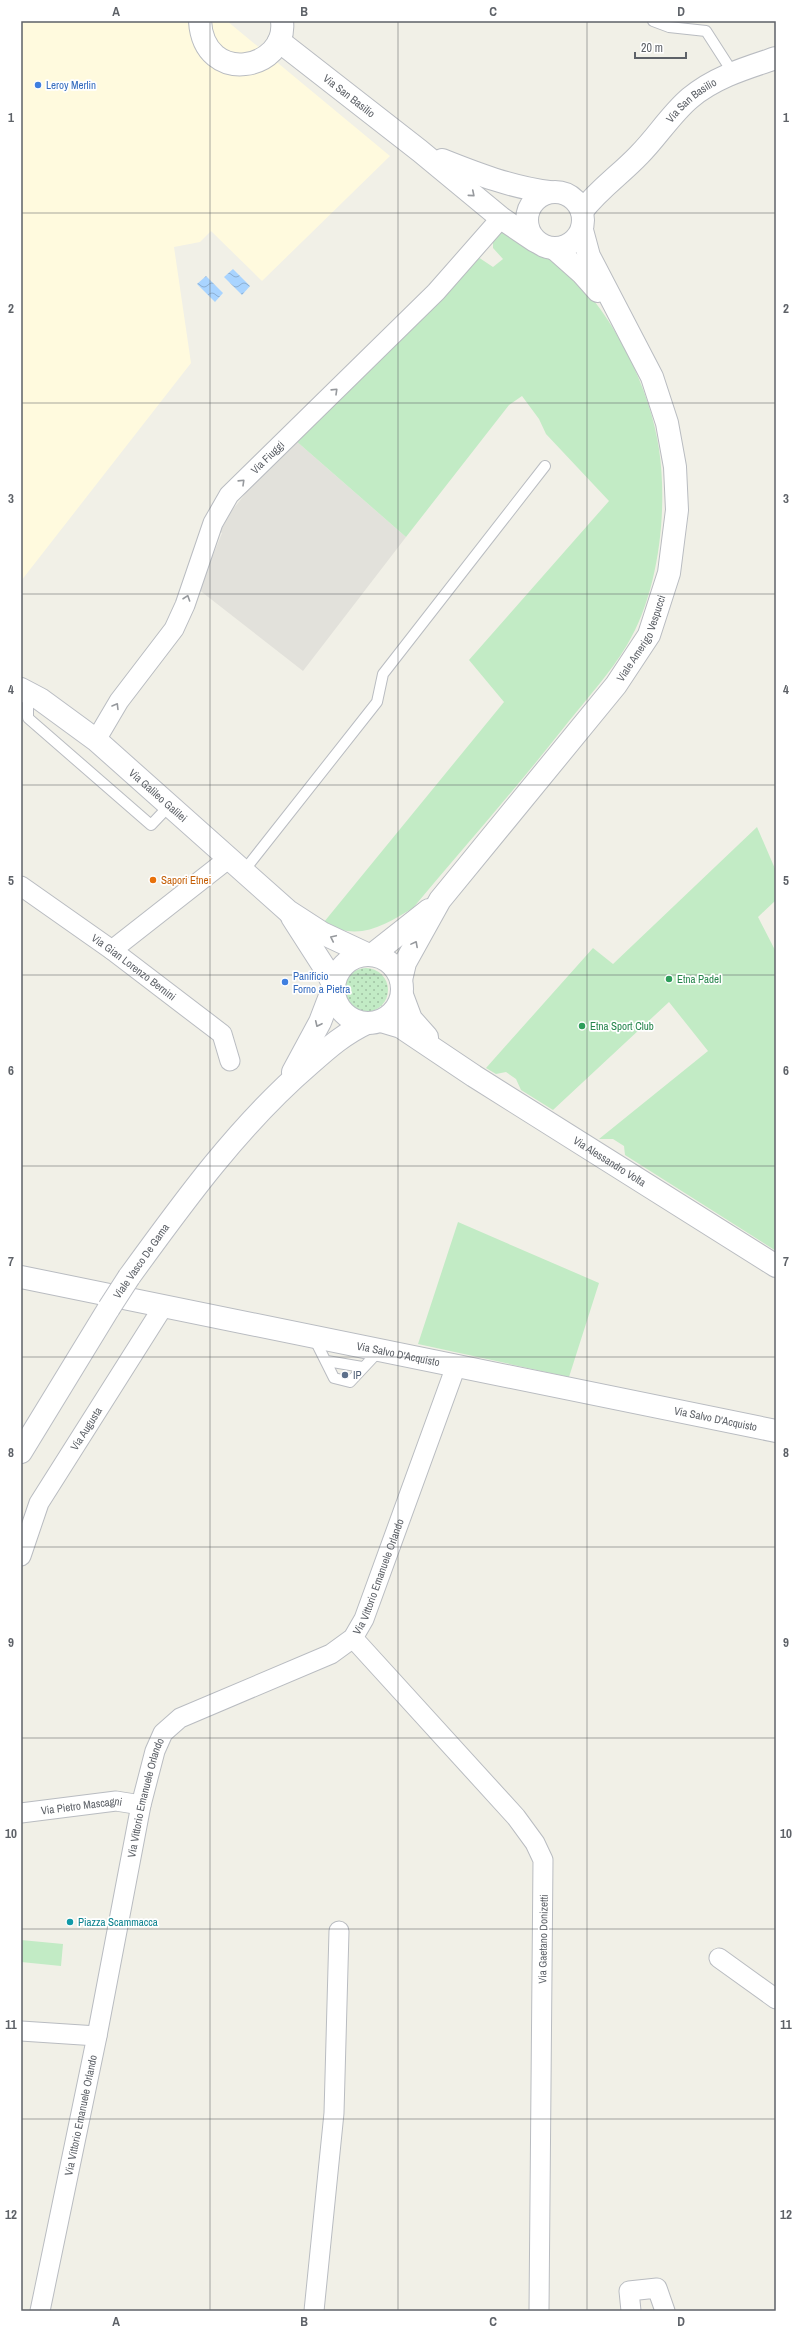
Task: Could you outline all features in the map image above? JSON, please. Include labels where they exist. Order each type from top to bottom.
[{"type":"street","points":[[200,21],[202,39],[210,52],[221,60],[232,64],[246,65],[260,61],[266,57],[280,31]]},
{"type":"street","name":"Via San Basilio","points":[[280,31],[420,151]]},
{"type":"street","name":"Via San Basilio","points":[[624,168],[639,156],[690,98],[715,81],[776,58]]},
{"type":"street","points":[[420,151],[491,180],[527,189],[554,192],[573,198],[582,220],[589,256],[623,324]]},
{"type":"street","points":[[420,151],[501,218],[544,247],[555,249],[572,244],[582,220],[602,187],[624,168]]},
{"type":"street","points":[[535,241],[528,230],[527,218],[530,207],[538,197],[584,185],[624,168]]},
{"type":"street","name":"Via Fiuggi","points":[[96,740],[119,701],[174,629],[213,523],[229,495],[436,292],[501,218]]},
{"type":"street","points":[[555,249],[582,273],[623,324]]},
{"type":"street","name":"Viale Amerigo Vespucci","points":[[440,900],[616,685],[649,635],[669,573],[677,510],[675,467],[667,423],[652,377],[623,324]]},
{"type":"street","name":"Via Galileo Galilei","points":[[24,690],[96,740],[235,866],[288,911]]},
{"type":"street","points":[[112,950],[235,866]]},
{"type":"street","name":"Via Gian Lorenzo Bernini","points":[[21,886],[112,950],[222,1034],[230,1061]]},
{"type":"street","points":[[284,1086],[320,1022],[338,971],[344,964],[356,958],[370,955],[440,900]]},
{"type":"street","points":[[284,1086],[338,1040],[354,1029],[374,1022],[394,1011],[401,987],[405,963],[440,900]]},
{"type":"street","points":[[288,911],[322,933],[370,955],[385,960],[392,965],[401,987],[411,1020],[444,1055]]},
{"type":"street","points":[[288,911],[326,970],[333,987],[337,1006],[343,1013],[350,1018],[401,1027],[444,1055]]},
{"type":"street","name":"Via Alessandro Volta","points":[[444,1055],[776,1266]]},
{"type":"street","name":"Viale Vasco De Gama","points":[[21,1452],[129,1277],[217,1160],[284,1086]]},
{"type":"street","name":"Via Salvo D'Acquisto","points":[[21,1278],[776,1431]]},
{"type":"street","name":"Via Augusta","points":[[21,1556],[39,1503],[162,1307]]},
{"type":"street","name":"Via Vittorio Emanuele Orlando","points":[[40,2311],[97,2036],[141,1805],[155,1751],[163,1733],[180,1718],[331,1654],[353,1638],[364,1619],[456,1366]]},
{"type":"street","name":"Via Gaetano Donizetti","points":[[353,1638],[516,1818],[535,1843],[543,1860],[539,2311]]},
{"type":"street","name":"Via Pietro Mascagni","points":[[21,1813],[116,1800],[141,1805]]},
{"type":"street","points":[[314,2311],[334,2113],[339,1931]]},
{"type":"street","points":[[719,1958],[776,1998]]},
{"type":"street","points":[[21,2032],[97,2036]]},
{"type":"street","points":[[631,2311],[629,2291],[657,2288],[665,2311]]},
{"type":"lane","points":[[653,21],[669,27],[706,31],[733,73]]},
{"type":"lane","points":[[235,866],[377,702],[383,674],[545,466]]},
{"type":"lane","points":[[24,690],[28,718],[151,824],[169,806]]},
{"type":"lane","points":[[313,1336],[327,1360],[334,1378],[350,1382],[362,1367],[380,1350]]},
{"type":"lane","points":[[327,1360],[362,1367]]},
{"type":"shaded area","points":[[21,21],[227,21],[390,156],[262,281],[211,231],[200,242],[174,247],[191,363],[21,581]]},
{"type":"shaded area","points":[[295,440],[406,537],[303,671],[198,589],[209,555],[213,555],[222,533],[220,532],[230,513],[245,494],[245,486]]},
{"type":"green space","points":[[501,231],[554,262],[586,291],[601,310],[615,332],[639,379],[655,426],[662,473],[661,524],[654,576],[647,601],[638,624],[614,665],[531,768],[413,908],[392,920],[370,929],[348,931],[336,928],[324,922],[504,702],[469,660],[609,501],[546,434],[539,419],[522,396],[509,405],[406,537],[295,440],[478,257],[493,267],[503,259],[493,248],[493,238]]},
{"type":"green space","name":"Etna Sport Club","points":[[757,827],[776,871],[776,900],[758,917],[776,952],[776,1251],[625,1155],[624,1146],[613,1139],[599,1139],[708,1051],[669,1002],[553,1110],[521,1090],[516,1079],[506,1072],[496,1074],[486,1068],[593,948],[613,964]]},
{"type":"green space","points":[[370,968],[382,974],[387,982],[387,998],[382,1006],[374,1011],[362,1012],[350,1006],[345,998],[344,986],[350,974],[358,969]]},
{"type":"green space","points":[[458,1222],[599,1283],[569,1377],[418,1344]]},
{"type":"green space","points":[[21,1940],[63,1944],[61,1966],[21,1962]]},
{"type":"water","points":[[233,269],[250,286],[242,295],[224,277]]},
{"type":"water","points":[[206,276],[223,293],[215,302],[197,284]]},
{"type":"place","name":"Leroy Merlin","points":[[38,85]]},
{"type":"place","name":"Sapori Etnei","points":[[153,880]]},
{"type":"place","name":"Etna Padel","points":[[669,979]]},
{"type":"place","name":"Panificio Forno a Pietra","points":[[285,982]]},
{"type":"place","name":"Etna Sport Club","points":[[582,1026]]},
{"type":"place","name":"IP","points":[[345,1375]]},
{"type":"place","name":"Piazza Scammacca","points":[[70,1922]]}]
